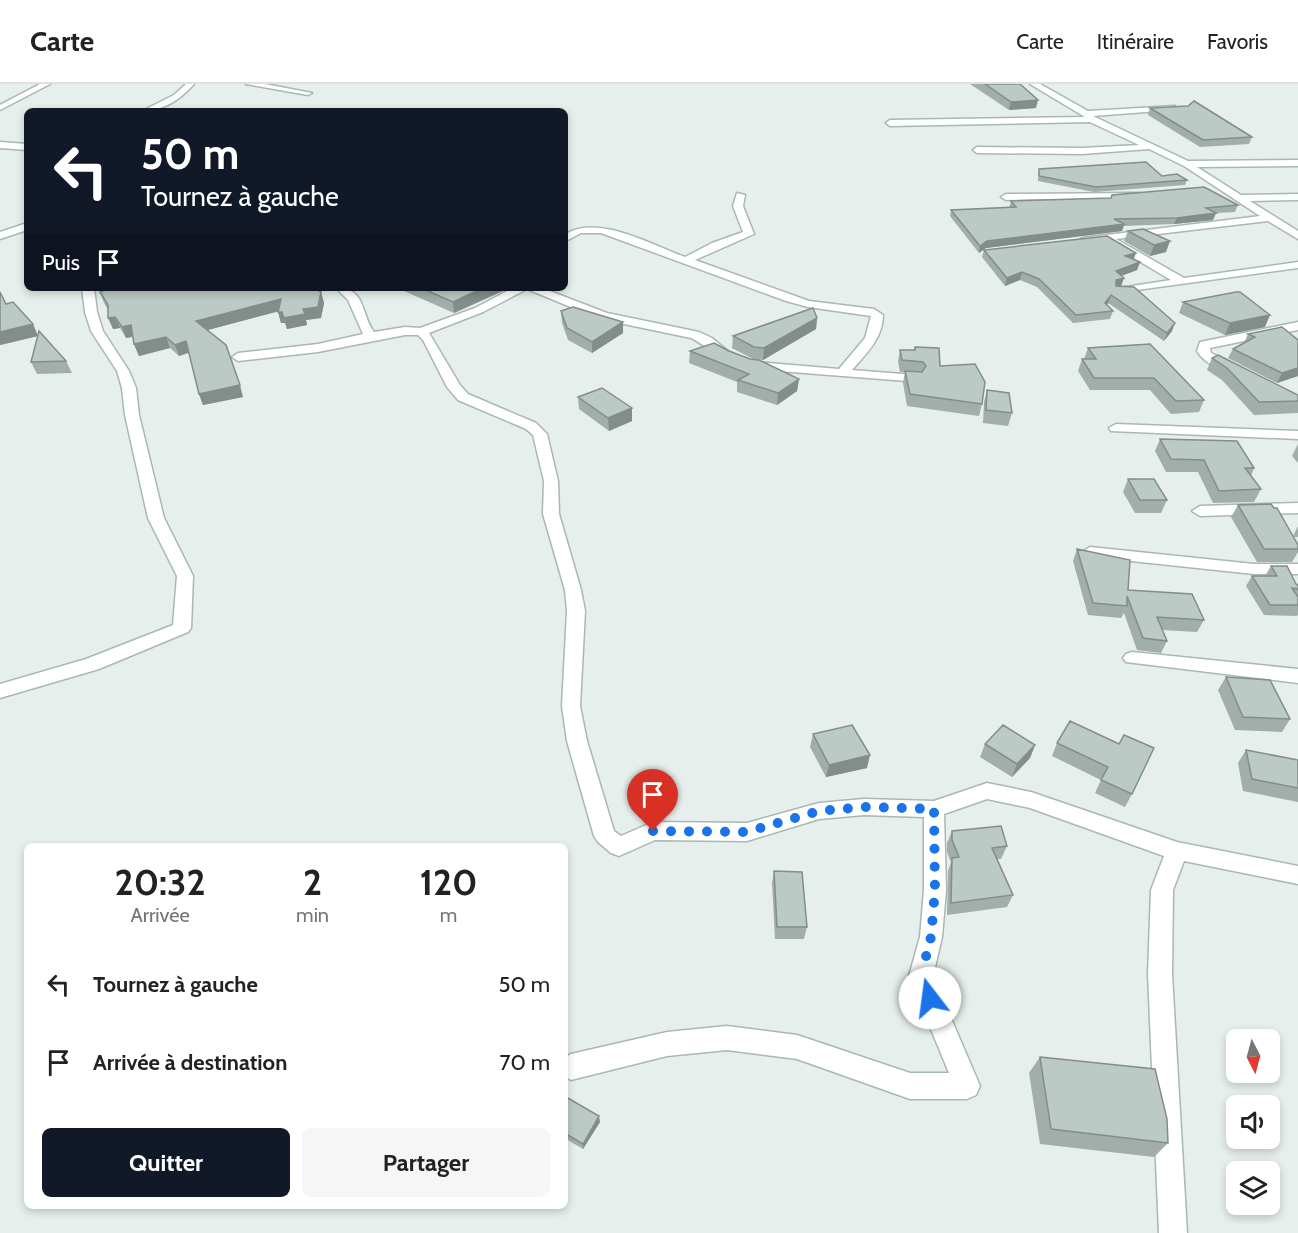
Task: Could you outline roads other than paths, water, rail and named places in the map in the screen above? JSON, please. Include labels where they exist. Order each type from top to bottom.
[{"type":"street","points":[[0,108],[46,84]]},
{"type":"street","points":[[153,108],[177,97],[190,84]]},
{"type":"street","points":[[250,84],[308,93]]},
{"type":"street","points":[[1034,84],[1089,116],[1187,164],[1298,236]]},
{"type":"street","points":[[890,123],[1089,116],[1186,108]]},
{"type":"street","points":[[0,145],[24,147]]},
{"type":"street","points":[[0,152],[12,146]]},
{"type":"street","points":[[977,150],[1082,151],[1150,147]]},
{"type":"street","points":[[1187,164],[1298,163]]},
{"type":"street","points":[[1210,188],[1221,187]]},
{"type":"street","points":[[1006,197],[1062,198],[1145,194]]},
{"type":"street","points":[[685,261],[716,245],[749,234],[738,206],[740,195]]},
{"type":"street","points":[[1239,198],[1298,197]]},
{"type":"street","points":[[1075,241],[1268,218]]},
{"type":"street","points":[[0,236],[24,227]]},
{"type":"street","points":[[568,236],[579,230],[602,230],[790,299],[808,304],[870,311],[877,315],[878,323],[871,340],[843,372]]},
{"type":"street","points":[[1105,237],[1183,282]]},
{"type":"street","points":[[1119,291],[1298,265]]},
{"type":"street","points":[[0,691],[47,679],[139,648],[182,628],[185,576],[156,518],[132,415],[129,388],[123,371],[97,331],[91,312],[88,291]]},
{"type":"street","points":[[346,291],[355,298],[360,309],[362,323],[370,336]]},
{"type":"street","points":[[238,357],[318,348],[370,336],[405,331],[421,332],[479,310],[516,291]]},
{"type":"street","points":[[540,291],[604,316],[695,335],[708,340],[732,360],[750,366],[915,379]]},
{"type":"street","points":[[1248,377],[1206,356],[1203,351],[1204,345],[1298,326]]},
{"type":"street","points":[[421,332],[428,338],[454,387],[464,397],[531,426],[540,434],[551,481],[551,514],[573,590],[576,611],[571,706],[578,741],[605,836],[619,847],[653,831],[747,832],[819,811],[864,807],[934,809],[987,791],[1031,800],[1177,851],[1298,875]]},
{"type":"street","points":[[1116,428],[1298,435]]},
{"type":"street","points":[[1200,511],[1298,508]]},
{"type":"street","points":[[1089,552],[1254,569],[1293,570],[1298,590]]},
{"type":"street","points":[[1131,658],[1298,676]]},
{"type":"street","points":[[571,1066],[667,1044],[726,1038],[797,1047],[910,1086],[967,1086],[921,976],[931,937],[935,890],[934,809]]},
{"type":"street","points":[[1173,1233],[1160,974],[1162,890],[1177,851]]}]
